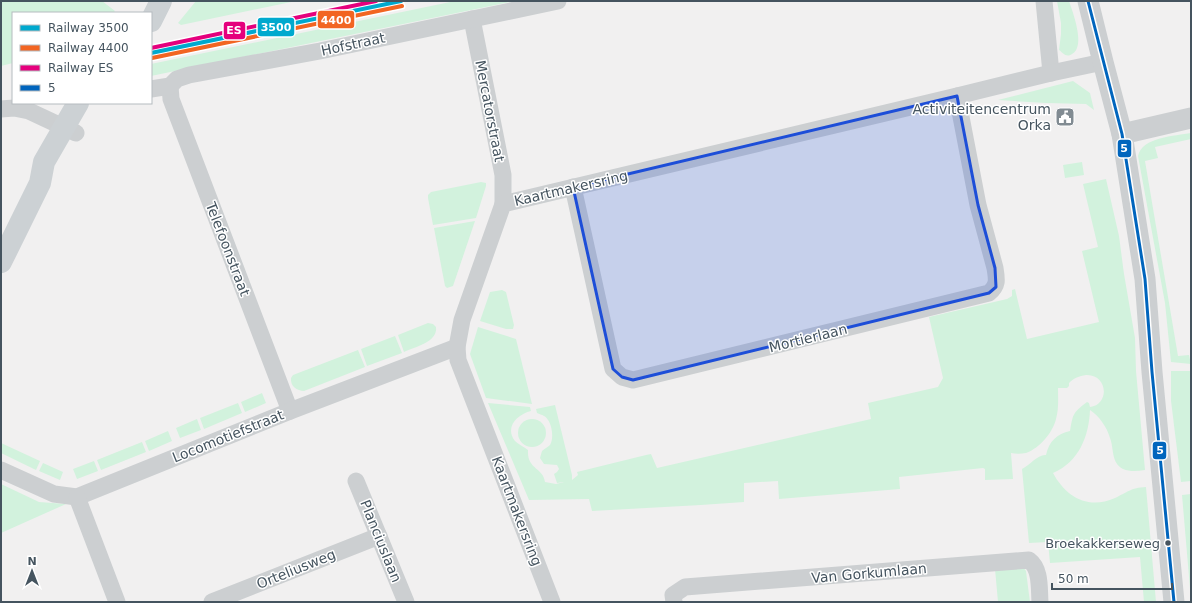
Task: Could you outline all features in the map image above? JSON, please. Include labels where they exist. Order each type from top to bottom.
[{"type":"main road","points":[[144,12],[160,1]]},
{"type":"main road","points":[[152,19],[160,1]]},
{"type":"main road","points":[[1,262],[40,183],[57,166],[78,104]]},
{"type":"main road","points":[[70,130],[93,104]]},
{"type":"street","name":"Hofstraat","points":[[152,89],[170,86],[177,79],[190,75],[320,51],[558,1]]},
{"type":"street","points":[[1044,1],[1051,73]]},
{"type":"street","points":[[1088,1],[1122,134],[1145,279],[1152,372],[1174,602]]},
{"type":"street","name":"Mercatorstraat","points":[[472,19],[503,175],[503,204]]},
{"type":"street","name":"Kaartmakersring","points":[[552,602],[458,360],[457,347],[462,320],[503,204],[1051,73],[1103,62]]},
{"type":"street","name":"Telefoonstraat","points":[[170,86],[171,99],[290,411]]},
{"type":"street","name":"Mortierlaan","points":[[573,187],[613,369],[622,377],[633,380],[989,293],[996,287],[997,277],[978,205],[957,96]]},
{"type":"street","points":[[1,109],[14,108],[29,111],[70,130]]},
{"type":"street","points":[[1122,134],[1191,118]]},
{"type":"street","name":"Locomotiefstraat","points":[[1,470],[54,494],[77,497],[290,411],[457,347]]},
{"type":"street","name":"Planciuslaan","points":[[356,481],[406,602]]},
{"type":"street","points":[[77,497],[117,602]]},
{"type":"street","name":"Orteliusweg","points":[[212,602],[379,536]]},
{"type":"street","name":"Van Gorkumlaan","points":[[674,602],[673,595],[685,587],[1029,560],[1035,564],[1040,602]]},
{"type":"highlighted area","points":[[957,96],[978,205],[995,268],[996,287],[989,293],[633,380],[622,377],[613,369],[573,187]]},
{"type":"green space","points":[[1,1],[102,1],[115,11],[12,12],[12,63],[1,66]]},
{"type":"green space","points":[[196,1],[296,1],[181,25],[178,23]]},
{"type":"green space","points":[[455,1],[515,1],[152,76],[152,64]]},
{"type":"green space","points":[[1057,1],[1069,1],[1077,29],[1078,44],[1076,50],[1070,55],[1065,55],[1059,50],[1061,23]]},
{"type":"green space","points":[[1073,81],[1090,93],[1094,110],[1086,104],[998,100]]},
{"type":"green space","points":[[1191,133],[1191,139],[1155,147],[1158,158],[1145,161],[1178,356],[1189,355],[1191,364],[1171,362],[1165,303],[1138,156],[1141,150],[1152,141],[1160,138]]},
{"type":"green space","points":[[1082,162],[1084,175],[1065,178],[1063,165]]},
{"type":"green space","points":[[1106,179],[1119,236],[1135,338],[1136,371],[1145,470],[1128,471],[1116,463],[1109,434],[1105,426],[1090,410],[1085,438],[1081,447],[1070,462],[1053,473],[1064,489],[1071,495],[1087,502],[1096,503],[1105,501],[1133,489],[1146,487],[1156,602],[1144,602],[1140,557],[1050,563],[1048,542],[1029,543],[1022,469],[1040,456],[1046,455],[1051,442],[1057,436],[1070,431],[1074,415],[1082,406],[1087,402],[1089,403],[1090,407],[1101,401],[1104,390],[1099,379],[1093,376],[1086,375],[1079,377],[1069,383],[1067,388],[1058,388],[1057,415],[1049,434],[1031,451],[1022,454],[1011,453],[1013,479],[985,480],[985,469],[983,468],[899,477],[900,489],[779,499],[778,481],[744,483],[744,502],[592,511],[589,499],[529,500],[488,403],[530,407],[531,411],[521,415],[514,422],[511,431],[512,436],[516,442],[528,450],[528,457],[532,465],[541,473],[545,482],[556,484],[564,482],[557,483],[554,474],[559,469],[557,465],[544,464],[540,458],[542,451],[550,445],[551,442],[551,425],[544,416],[537,413],[536,409],[555,405],[572,480],[578,475],[577,472],[651,454],[657,468],[871,419],[868,403],[938,387],[943,378],[929,317],[1007,299],[1012,296],[1012,290],[1015,289],[1027,339],[1099,322],[1082,251],[1098,247],[1083,184]]},
{"type":"green space","points":[[481,182],[486,183],[486,186],[476,218],[433,225],[428,198],[428,195],[431,192]]},
{"type":"green space","points":[[475,221],[453,286],[447,288],[445,286],[434,228]]},
{"type":"green space","points":[[502,290],[506,292],[514,325],[513,329],[506,329],[480,321],[490,292]]},
{"type":"green space","points":[[428,323],[433,324],[436,327],[436,332],[433,337],[425,343],[404,352],[398,335]]},
{"type":"green space","points":[[478,327],[516,339],[532,404],[486,398],[470,354]]},
{"type":"green space","points":[[395,336],[402,353],[367,366],[361,349]]},
{"type":"green space","points":[[358,350],[365,367],[304,391],[293,386],[291,378],[293,375]]},
{"type":"green space","points":[[1171,371],[1191,371],[1191,481],[1181,482],[1171,401]]},
{"type":"green space","points":[[262,393],[266,403],[245,412],[241,402]]},
{"type":"green space","points":[[238,403],[242,413],[204,429],[200,418]]},
{"type":"green space","points":[[197,419],[201,430],[180,438],[176,428]]},
{"type":"green space","points":[[532,419],[542,423],[546,433],[542,443],[532,447],[522,443],[518,433],[522,423]]},
{"type":"green space","points":[[168,431],[172,441],[149,451],[145,441]]},
{"type":"green space","points":[[142,442],[146,452],[101,470],[97,460]]},
{"type":"green space","points":[[1,443],[40,461],[36,470],[1,453]]},
{"type":"green space","points":[[94,461],[98,471],[77,479],[73,469]]},
{"type":"green space","points":[[43,463],[63,472],[60,480],[39,471]]},
{"type":"green space","points":[[1,484],[39,502],[66,504],[1,533]]},
{"type":"green space","points":[[1191,494],[1191,600],[1182,495]]},
{"type":"green space","points":[[1023,567],[1026,571],[1030,602],[998,602],[995,569]]},
{"type":"rail line","name":"ES","points":[[152,48],[376,1]]},
{"type":"rail line","name":"3500","points":[[152,53],[401,1]]},
{"type":"rail line","name":"4400","points":[[152,58],[402,6]]},
{"type":"transit line","name":"5","points":[[1088,1],[1122,134],[1145,279],[1152,372],[1174,602]]},
{"type":"place","name":"Activiteitencentrum Orka","points":[[1065,117]]},
{"type":"place","name":"Broekakkerseweg","points":[[1168,543]]}]
